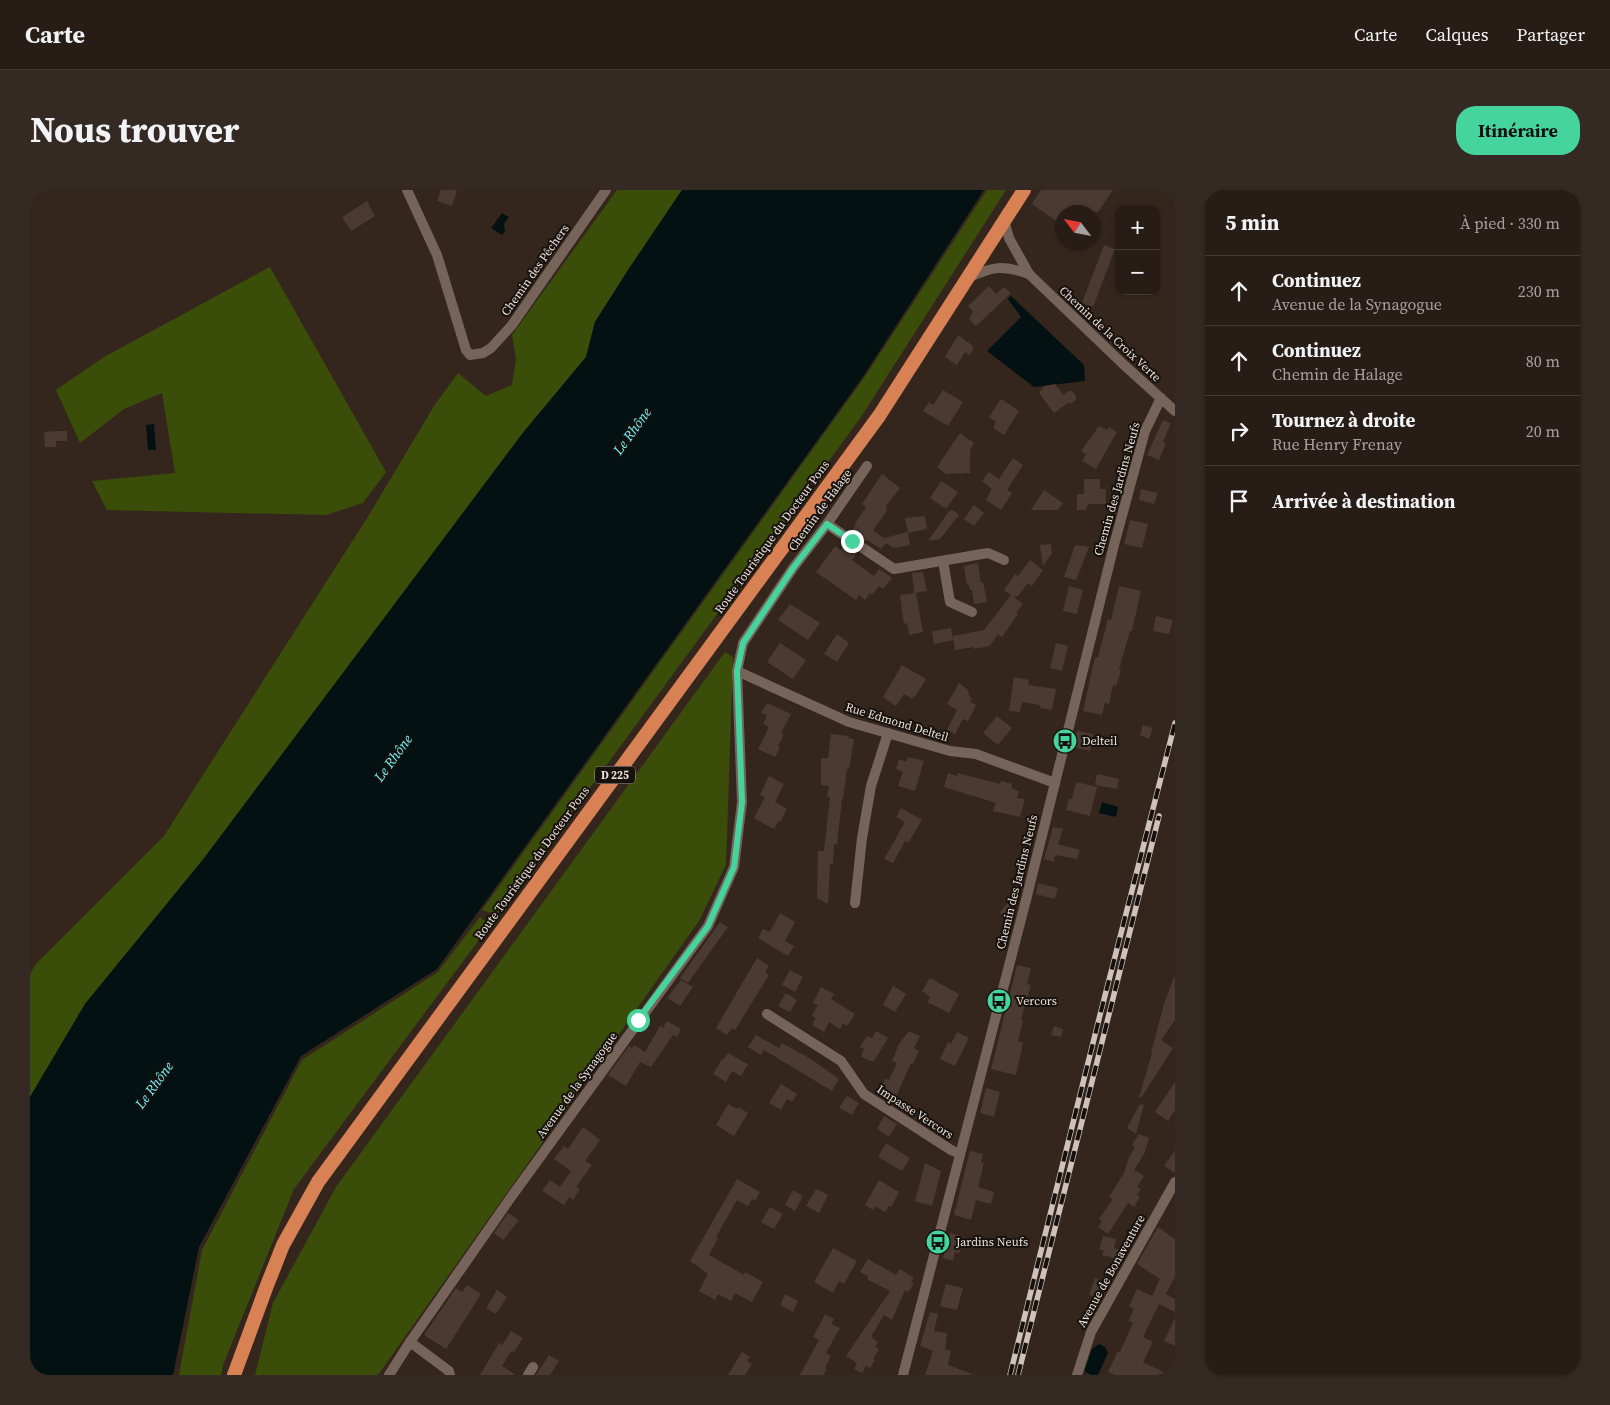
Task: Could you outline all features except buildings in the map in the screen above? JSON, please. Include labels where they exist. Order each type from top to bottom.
[{"type":"highway","name":"Route Touristique du Docteur Pons","points":[[234,1375],[283,1245],[318,1182],[879,416],[1024,190]]},
{"type":"street","name":"Chemin des Pêchers","points":[[407,190],[437,255],[466,350],[470,354],[476,355],[484,353],[491,348],[512,325],[606,190]]},
{"type":"street","points":[[1004,220],[1009,238],[1029,274]]},
{"type":"street","points":[[966,278],[988,268],[1014,269],[1029,274]]},
{"type":"street","name":"Chemin de la Croix Verte","points":[[1029,274],[1175,411]]},
{"type":"street","name":"Chemin des Jardins Neufs","points":[[903,1375],[1026,900],[1136,460],[1145,431],[1161,398]]},
{"type":"street","name":"Chemin de Halage","points":[[743,643],[793,568],[827,524],[867,466]]},
{"type":"street","points":[[827,524],[894,570],[988,553],[1004,560]]},
{"type":"street","points":[[943,561],[950,602],[972,612]]},
{"type":"street","name":"Avenue de la Synagogue","points":[[389,1375],[520,1185],[708,926],[734,867],[742,802],[737,671],[743,643]]},
{"type":"street","name":"Rue Edmond Delteil","points":[[737,671],[849,722],[950,751],[976,754],[1055,783]]},
{"type":"street","points":[[855,903],[862,838],[871,786],[888,733]]},
{"type":"street","name":"Impasse Vercors","points":[[767,1014],[841,1061],[864,1094],[960,1154]]},
{"type":"street","name":"Avenue de Bonaventure","points":[[1077,1375],[1091,1332],[1175,1182]]},
{"type":"street","points":[[410,1342],[449,1371],[450,1375]]},
{"type":"green space","points":[[617,190],[682,190],[595,322],[586,357],[522,434],[205,857],[85,1004],[30,1097],[30,975],[35,965],[164,836],[369,515],[434,406],[458,373],[486,396],[512,385],[516,359],[512,335]]},
{"type":"green space","points":[[987,190],[1006,190],[861,417],[497,915],[482,910],[864,378]]},
{"type":"green space","points":[[270,267],[386,472],[363,503],[326,515],[107,510],[92,481],[175,473],[162,393],[124,409],[80,443],[56,390],[104,357]]},
{"type":"green space","points":[[725,652],[733,657],[726,865],[699,921],[378,1375],[255,1375],[273,1303],[336,1187]]},
{"type":"green space","points":[[480,917],[490,925],[294,1189],[223,1365],[221,1375],[179,1375],[202,1250],[302,1060],[438,972]]},
{"type":"water","name":"Le Rhône","points":[[682,190],[984,190],[862,378],[437,969],[301,1056],[199,1247],[173,1375],[30,1375],[30,1097],[85,1004],[205,857],[522,434],[586,357],[595,322]]},
{"type":"water","points":[[502,213],[509,217],[504,224],[505,231],[502,235],[491,228]]},
{"type":"water","points":[[1011,296],[1084,365],[1085,381],[1034,387],[987,351],[1021,317],[1008,299]]},
{"type":"water","points":[[154,424],[156,450],[148,450],[146,425]]},
{"type":"water","points":[[1102,802],[1118,807],[1116,817],[1099,813]]},
{"type":"water","points":[[1099,1344],[1105,1347],[1108,1353],[1098,1375],[1092,1375],[1085,1372],[1085,1369],[1092,1349]]},
{"type":"railway","points":[[1010,1375],[1175,723]]},
{"type":"railway","points":[[1018,1375],[1159,816]]},
{"type":"place","name":"Delteil","points":[[1065,741]]},
{"type":"place","name":"Vercors","points":[[999,1001]]},
{"type":"place","name":"Jardins Neufs","points":[[938,1242]]},
{"type":"route","points":[[638,1020],[708,926],[734,867],[742,802],[737,671],[743,643],[793,568],[827,524],[852,541]]}]
